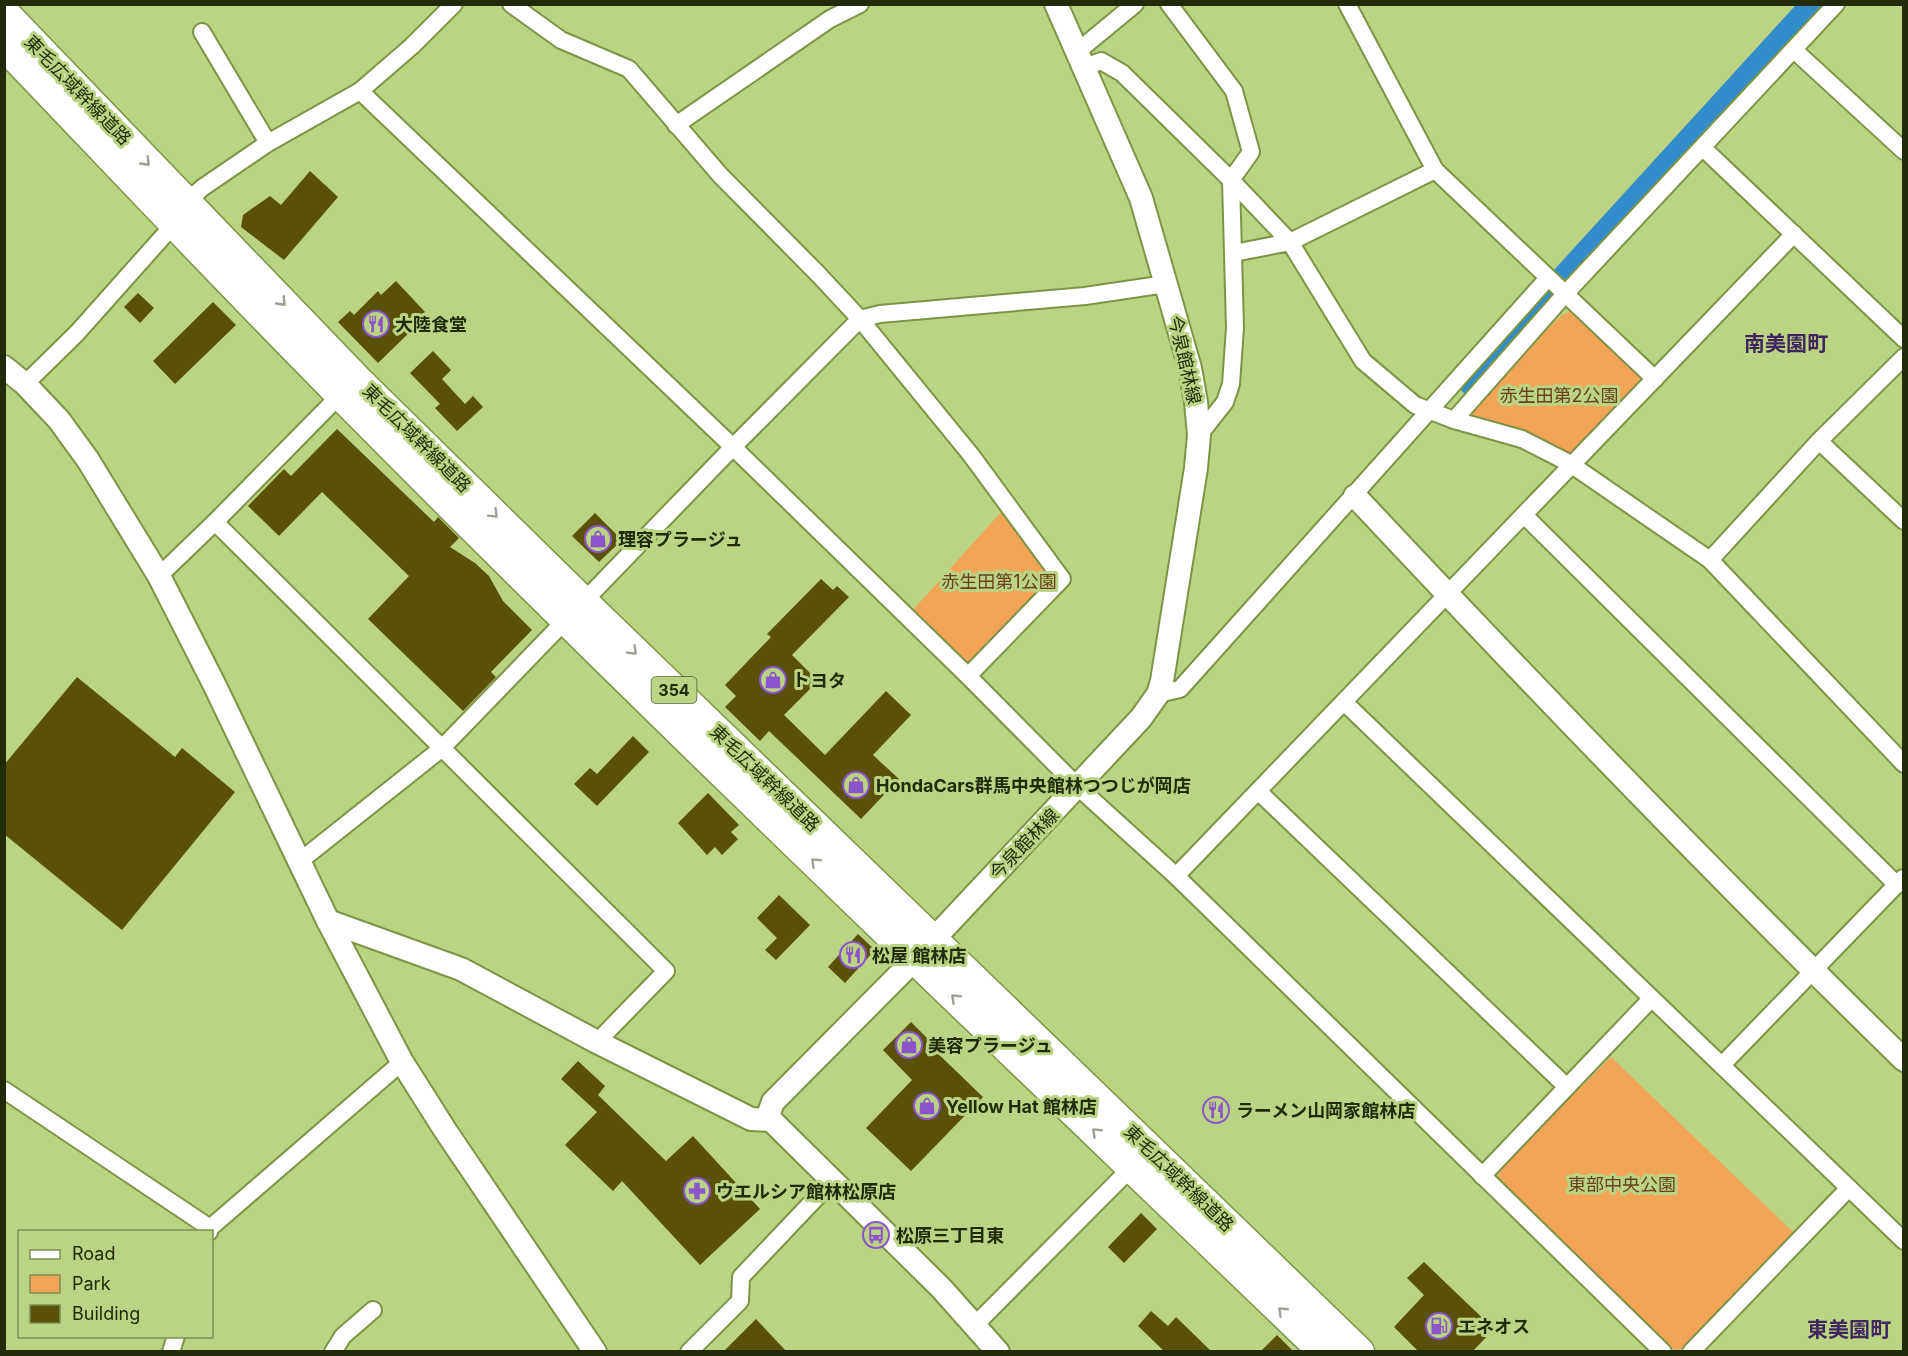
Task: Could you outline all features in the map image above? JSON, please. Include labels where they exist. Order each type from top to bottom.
[{"type":"highway","name":"東毛広域幹線道路","points":[[4,13],[180,213]]},
{"type":"highway","name":"東毛広域幹線道路","points":[[4,45],[180,213],[348,387],[575,611],[924,949],[1359,1352]]},
{"type":"highway","name":"東毛広域幹線道路","points":[[924,949],[1132,1167],[1324,1352]]},
{"type":"street","points":[[25,384],[77,333],[202,188],[268,143],[360,91],[412,46],[454,4]]},
{"type":"street","points":[[511,4],[561,40],[628,69],[720,175],[819,274],[860,320],[970,455],[1062,579],[968,676]]},
{"type":"street","points":[[676,125],[830,19],[860,4]]},
{"type":"street","name":"今泉館林線","points":[[771,1120],[769,1113],[773,1102],[924,949],[1078,787],[1141,718],[1158,694],[1196,468],[1198,435],[1196,402],[1190,368],[1141,198],[1056,4]]},
{"type":"street","points":[[1082,59],[1135,4]]},
{"type":"street","points":[[1169,4],[1234,91],[1251,152],[1231,180],[1236,328],[1231,384],[1225,402],[1198,435]]},
{"type":"street","points":[[1347,4],[1435,170],[1655,379]]},
{"type":"street","points":[[1454,420],[1566,293],[1836,4]]},
{"type":"street","points":[[202,32],[268,143]]},
{"type":"street","points":[[1794,50],[1904,151]]},
{"type":"street","points":[[1082,59],[1101,61],[1122,73],[1231,180],[1290,242],[1363,361],[1415,405],[1454,420],[1522,439],[1572,465],[1710,560],[1904,764]]},
{"type":"street","points":[[360,91],[733,447],[968,676],[1078,787],[1176,876],[1663,1352]]},
{"type":"street","points":[[1703,148],[1904,339]]},
{"type":"street","points":[[1234,253],[1290,242],[1435,170]]},
{"type":"street","points":[[1176,876],[1794,234]]},
{"type":"street","points":[[1158,694],[1180,689],[1548,278]]},
{"type":"street","points":[[300,861],[441,749],[733,447],[860,320],[880,314],[1085,296],[1166,284]]},
{"type":"street","points":[[1710,560],[1819,441],[1904,357]]},
{"type":"street","points":[[4,367],[25,384],[59,420],[88,460],[159,576],[328,921],[402,1062],[592,1350]]},
{"type":"street","points":[[159,576],[348,387]]},
{"type":"street","points":[[1819,441],[1904,521]]},
{"type":"street","points":[[1355,496],[1813,971],[1904,1060]]},
{"type":"street","points":[[1524,515],[1900,881],[1722,1065]]},
{"type":"street","points":[[214,522],[666,971],[597,1042]]},
{"type":"street","points":[[1344,702],[1904,1240]]},
{"type":"street","points":[[1258,791],[1567,1087]]},
{"type":"street","points":[[328,921],[461,969],[597,1042],[751,1119],[771,1120],[976,1324],[998,1352]]},
{"type":"street","points":[[1482,1176],[1651,999]]},
{"type":"street","points":[[4,1090],[210,1230],[402,1062]]},
{"type":"street","points":[[976,1324],[1132,1167]]},
{"type":"street","points":[[689,1352],[740,1301],[741,1277],[833,1180]]},
{"type":"street","points":[[1691,1352],[1849,1188]]},
{"type":"street","points":[[333,1352],[343,1336],[373,1310]]},
{"type":"green space","name":"赤生田第2公園","points":[[1572,311],[1650,379],[1569,463],[1457,417],[1562,315]]},
{"type":"green space","name":"赤生田第1公園","points":[[1002,511],[1062,579],[973,671],[912,611]]},
{"type":"green space","name":"東部中央公園","points":[[1611,1057],[1795,1234],[1685,1348],[1675,1350],[1498,1181],[1499,1169]]},
{"type":"building","points":[[310,171],[338,197],[284,260],[241,227],[243,215],[270,196],[281,205]]},
{"type":"building","name":"大陸食堂","points":[[396,281],[425,312],[410,326],[413,329],[378,363],[338,322],[350,311],[354,315],[378,291],[381,295]]},
{"type":"building","points":[[138,293],[154,308],[140,323],[124,307]]},
{"type":"building","points":[[213,302],[236,325],[175,384],[153,361]]},
{"type":"building","points":[[433,351],[451,370],[442,379],[465,404],[473,396],[483,407],[457,431],[435,408],[440,404],[410,373]]},
{"type":"building","points":[[337,429],[434,522],[438,517],[459,538],[450,547],[475,563],[489,576],[503,601],[532,630],[491,672],[496,677],[463,711],[368,619],[409,576],[322,492],[279,536],[248,506],[284,469],[291,476]]},
{"type":"building","points":[[595,513],[622,540],[599,562],[572,536]]},
{"type":"building","points":[[821,579],[833,590],[837,586],[849,597],[792,655],[818,681],[784,715],[825,755],[886,691],[911,715],[873,755],[899,779],[861,819],[769,731],[760,741],[725,707],[736,696],[725,685],[771,637],[767,634]]},
{"type":"building","points":[[77,677],[175,757],[182,748],[235,792],[122,930],[4,834],[4,765]]},
{"type":"building","points":[[633,736],[649,752],[597,806],[574,784],[590,768],[597,774]]},
{"type":"building","points":[[708,793],[739,825],[731,832],[738,839],[722,855],[715,847],[707,855],[678,823]]},
{"type":"building","points":[[779,895],[810,925],[776,960],[765,950],[777,938],[757,918]]},
{"type":"building","points":[[858,934],[875,950],[845,983],[828,967]]},
{"type":"building","points":[[911,1022],[931,1042],[929,1045],[983,1097],[911,1171],[866,1128],[912,1080],[883,1050]]},
{"type":"building","points":[[578,1061],[605,1086],[598,1095],[666,1161],[693,1136],[760,1209],[700,1265],[622,1181],[613,1191],[565,1145],[597,1112],[561,1079]]},
{"type":"building","points":[[1141,1213],[1157,1229],[1124,1263],[1108,1247]]},
{"type":"building","points":[[1424,1262],[1494,1329],[1472,1352],[1419,1352],[1394,1327],[1424,1295],[1407,1278]]},
{"type":"building","points":[[1151,1311],[1168,1326],[1176,1317],[1212,1352],[1165,1352],[1138,1326]]},
{"type":"building","points":[[756,1319],[787,1352],[723,1352]]},
{"type":"building","points":[[1277,1335],[1294,1352],[1260,1352]]},
{"type":"waterway","points":[[1475,381],[1819,4]]},
{"type":"place","name":"大陸食堂","points":[[376,324]]},
{"type":"place","name":"理容プラージュ","points":[[598,539]]},
{"type":"place","name":"トヨタ","points":[[773,680]]},
{"type":"place","name":"HondaCars群馬中央館林つつじが岡店","points":[[856,785]]},
{"type":"place","name":"松屋 館林店","points":[[853,955]]},
{"type":"place","name":"美容プラージュ","points":[[909,1045]]},
{"type":"place","name":"Yellow Hat 館林店","points":[[927,1106]]},
{"type":"place","name":"ラーメン山岡家館林店","points":[[1216,1110]]},
{"type":"place","name":"ウエルシア館林松原店","points":[[697,1191]]},
{"type":"place","name":"松原三丁目東","points":[[876,1235]]},
{"type":"place","name":"エネオス","points":[[1439,1326]]},
{"type":"district","name":"南美園町","points":[[1786,343]]},
{"type":"district","name":"東美園町","points":[[1849,1329]]}]
